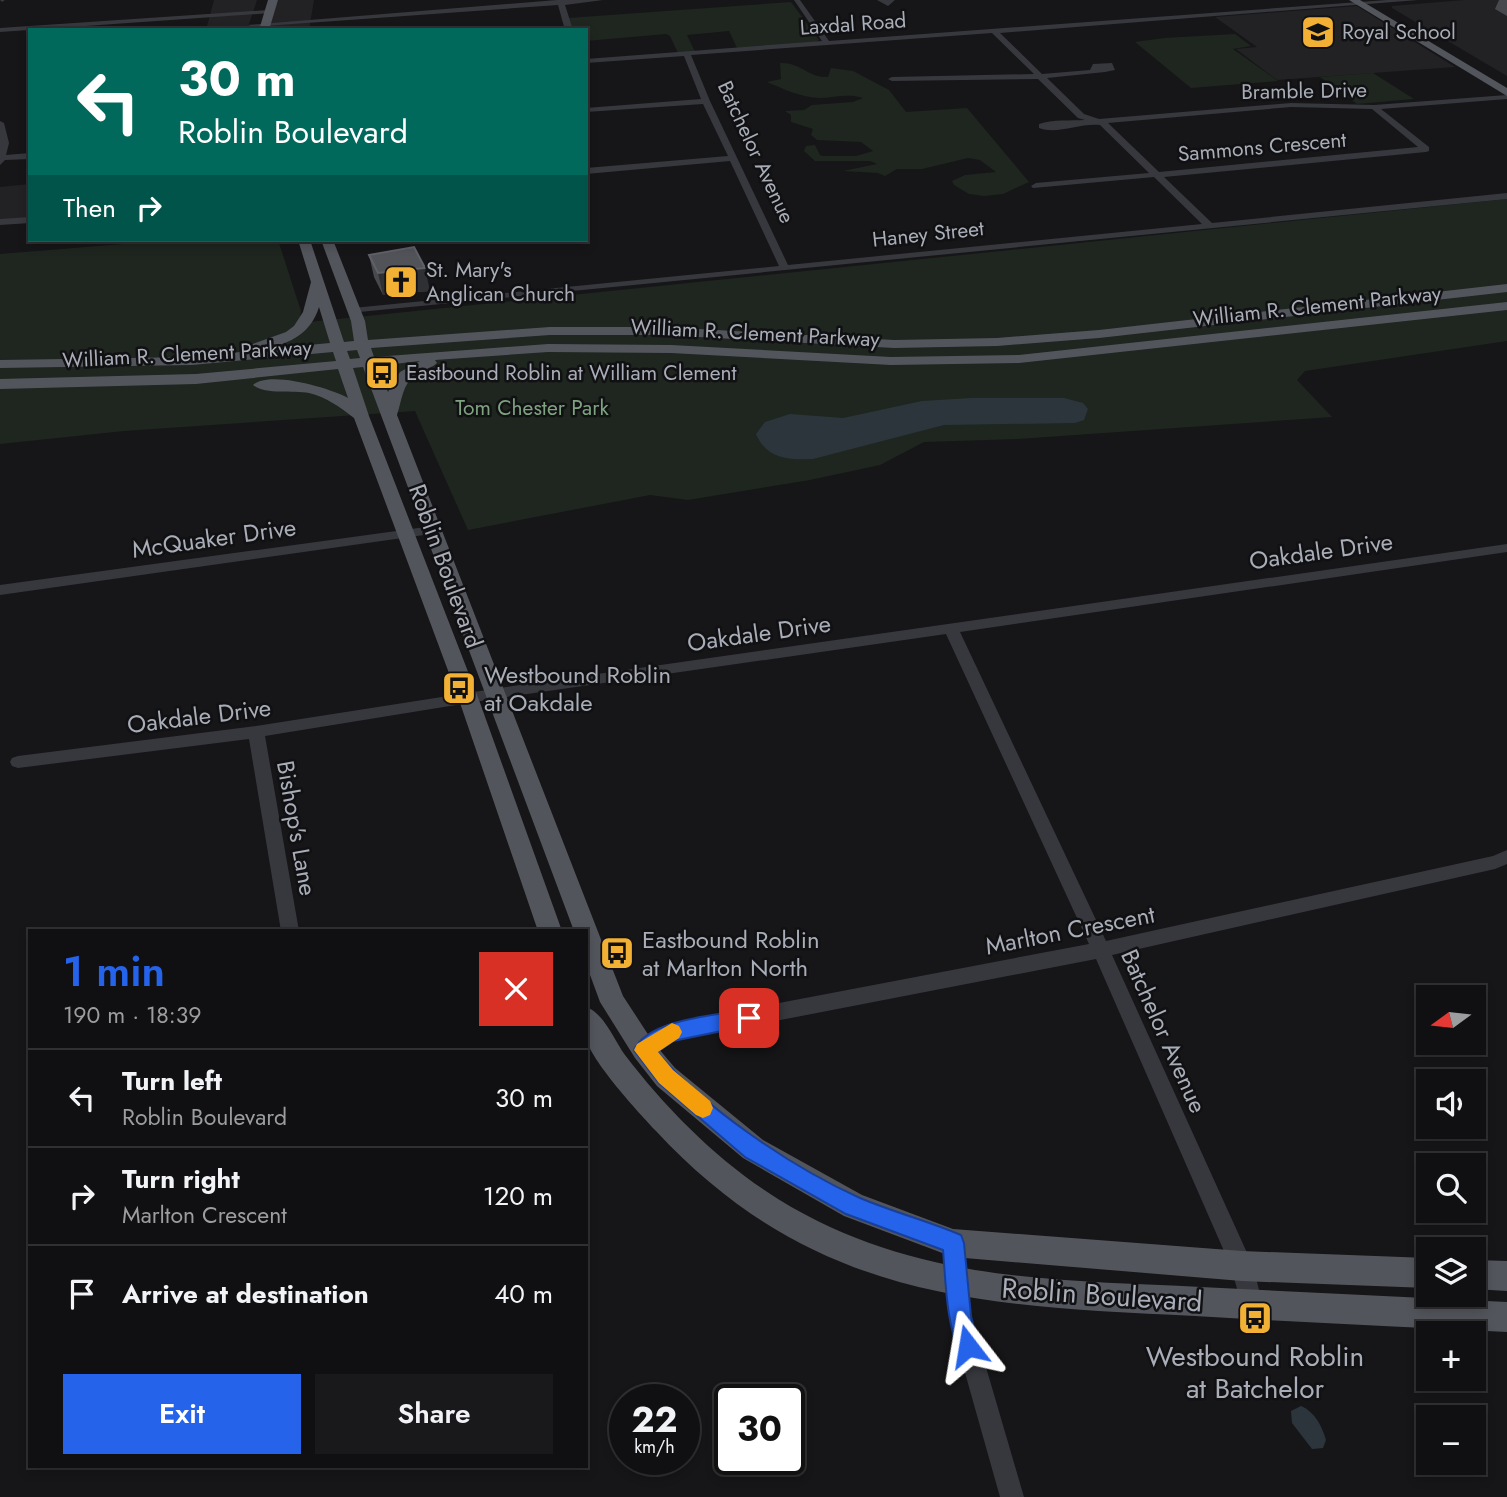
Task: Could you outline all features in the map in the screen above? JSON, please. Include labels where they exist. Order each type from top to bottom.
[{"type":"main road","points":[[251,27],[258,0]]},
{"type":"main road","points":[[265,26],[273,0]]},
{"type":"main road","points":[[1363,2],[1507,84]]},
{"type":"main road","points":[[1363,2],[1507,95]]},
{"type":"main road","name":"Roblin Boulevard","points":[[305,242],[360,416],[408,534],[549,929]]},
{"type":"main road","name":"Roblin Boulevard","points":[[328,242],[356,316],[369,363],[585,929]]},
{"type":"main road","points":[[192,361],[264,345],[295,332],[313,312],[315,280]]},
{"type":"main road","name":"William R. Clement Parkway","points":[[0,364],[192,361],[443,337],[580,330],[664,331],[894,344],[997,342],[1099,334],[1507,288]]},
{"type":"main road","name":"William R. Clement Parkway","points":[[0,384],[196,379],[484,351],[623,347],[880,361],[994,360],[1112,350],[1507,306]]},
{"type":"main road","points":[[356,316],[368,329],[384,335],[443,337]]},
{"type":"main road","points":[[390,414],[397,384],[411,370],[484,351]]},
{"type":"main road","points":[[119,382],[149,387],[306,387],[330,393],[360,416]]},
{"type":"main road","name":"Roblin Boulevard","points":[[588,937],[613,1002],[644,1050],[666,1077],[752,1149],[854,1206],[953,1243],[1242,1266],[1416,1273]]},
{"type":"main road","name":"Roblin Boulevard","points":[[588,1021],[626,1080],[656,1115],[730,1181],[774,1212],[844,1247],[909,1271],[956,1282],[1063,1295],[1507,1317]]},
{"type":"main road","points":[[1486,1275],[1507,1276]]},
{"type":"street","points":[[251,27],[600,0]]},
{"type":"street","points":[[797,0],[827,43]]},
{"type":"street","points":[[880,0],[888,4],[892,0]]},
{"type":"street","points":[[1255,0],[1271,10]]},
{"type":"street","name":"Laxdal Road","points":[[588,61],[1415,0]]},
{"type":"street","points":[[560,1],[568,28]]},
{"type":"street","points":[[30,28],[269,12]]},
{"type":"street","points":[[0,30],[28,28]]},
{"type":"street","points":[[994,31],[1081,116],[1102,123],[1209,225]]},
{"type":"street","name":"Batchelor Avenue","points":[[687,54],[706,101],[785,268]]},
{"type":"street","points":[[892,79],[985,80],[1094,71]]},
{"type":"street","name":"Bramble Drive","points":[[1057,125],[1292,105],[1374,107],[1507,95]]},
{"type":"street","points":[[588,110],[706,101]]},
{"type":"street","name":"Sammons Crescent","points":[[1036,186],[1426,149],[1374,107]]},
{"type":"street","points":[[0,123],[5,143],[1,160],[28,156]]},
{"type":"street","points":[[588,171],[735,158]]},
{"type":"street","name":"Haney Street","points":[[356,316],[785,268],[1507,196]]},
{"type":"street","points":[[0,222],[28,220]]},
{"type":"street","name":"McQuaker Drive","points":[[0,590],[433,530]]},
{"type":"street","name":"Oakdale Drive","points":[[18,762],[256,732],[494,694],[1507,548]]},
{"type":"street","name":"Batchelor Avenue","points":[[951,628],[1101,950],[1242,1266],[1252,1306]]},
{"type":"street","name":"Bishop's Lane","points":[[256,732],[290,929]]},
{"type":"street","name":"Marlton Crescent","points":[[644,1050],[668,1033],[1101,950],[1495,862],[1507,857]]},
{"type":"street","points":[[953,1243],[960,1316],[1012,1497]]},
{"type":"shaded area","points":[[214,0],[257,0],[248,28],[207,28]]},
{"type":"shaded area","points":[[274,0],[314,0],[309,28],[267,28]]},
{"type":"shaded area","points":[[1464,0],[1507,0],[1507,76],[1392,8]]},
{"type":"shaded area","name":"Royal School","points":[[1357,6],[1455,67],[1277,80],[1236,49],[1257,47],[1215,17]]},
{"type":"shaded area","points":[[28,184],[28,219],[0,221],[0,187]]},
{"type":"shaded area","points":[[1064,398],[1083,403],[1088,409],[1084,420],[1075,423],[944,425],[813,459],[795,459],[772,453],[756,434],[765,422],[790,414],[843,418],[922,401]]},
{"type":"shaded area","points":[[1301,1406],[1314,1416],[1320,1425],[1326,1440],[1323,1448],[1312,1449],[1292,1423],[1291,1411]]},
{"type":"green space","points":[[791,2],[819,40],[814,43],[737,48],[729,31],[687,35],[695,52],[678,53],[670,36],[666,34],[588,41],[588,28],[571,28],[568,18]]},
{"type":"green space","points":[[1235,34],[1251,46],[1233,49],[1278,81],[1191,88],[1135,42],[1164,38]]},
{"type":"green space","points":[[780,63],[794,65],[821,77],[828,77],[831,68],[853,71],[889,90],[906,112],[967,108],[1029,182],[1003,194],[984,196],[969,194],[952,181],[965,175],[996,172],[980,160],[968,158],[922,169],[897,169],[885,176],[878,173],[843,171],[877,164],[870,161],[815,161],[804,151],[806,146],[815,145],[823,156],[856,156],[873,151],[861,142],[817,140],[811,135],[813,129],[791,122],[791,115],[785,111],[804,110],[812,105],[853,102],[863,98],[812,97],[767,82],[781,79]]},
{"type":"green space","points":[[1373,73],[1414,99],[1357,104],[1320,77]]},
{"type":"green space","name":"Tom Chester Park","points":[[1507,199],[1507,341],[1305,371],[1297,380],[1332,417],[1018,439],[924,442],[880,465],[810,480],[688,500],[650,495],[468,530],[415,411],[124,431],[0,444],[0,254],[147,242],[279,242],[301,311],[299,323]]},
{"type":"building","points":[[414,247],[425,268],[378,273],[369,255]]},
{"type":"slow traffic","points":[[672,1032],[644,1050],[666,1077],[703,1108]]},
{"type":"place","name":"Royal School","points":[[1318,32]]},
{"type":"place","name":"St. Mary's Anglican Church","points":[[401,282]]},
{"type":"place","name":"Eastbound Roblin at William Clement","points":[[382,373]]},
{"type":"place","name":"Westbound Roblin at Oakdale","points":[[459,688]]},
{"type":"place","name":"Eastbound Roblin at Marlton North","points":[[617,953]]},
{"type":"place","name":"Westbound Roblin at Batchelor","points":[[1255,1318]]},
{"type":"route","points":[[749,1018],[668,1033],[644,1050],[666,1077],[752,1149],[854,1206],[953,1243],[960,1316],[968,1346]]}]
